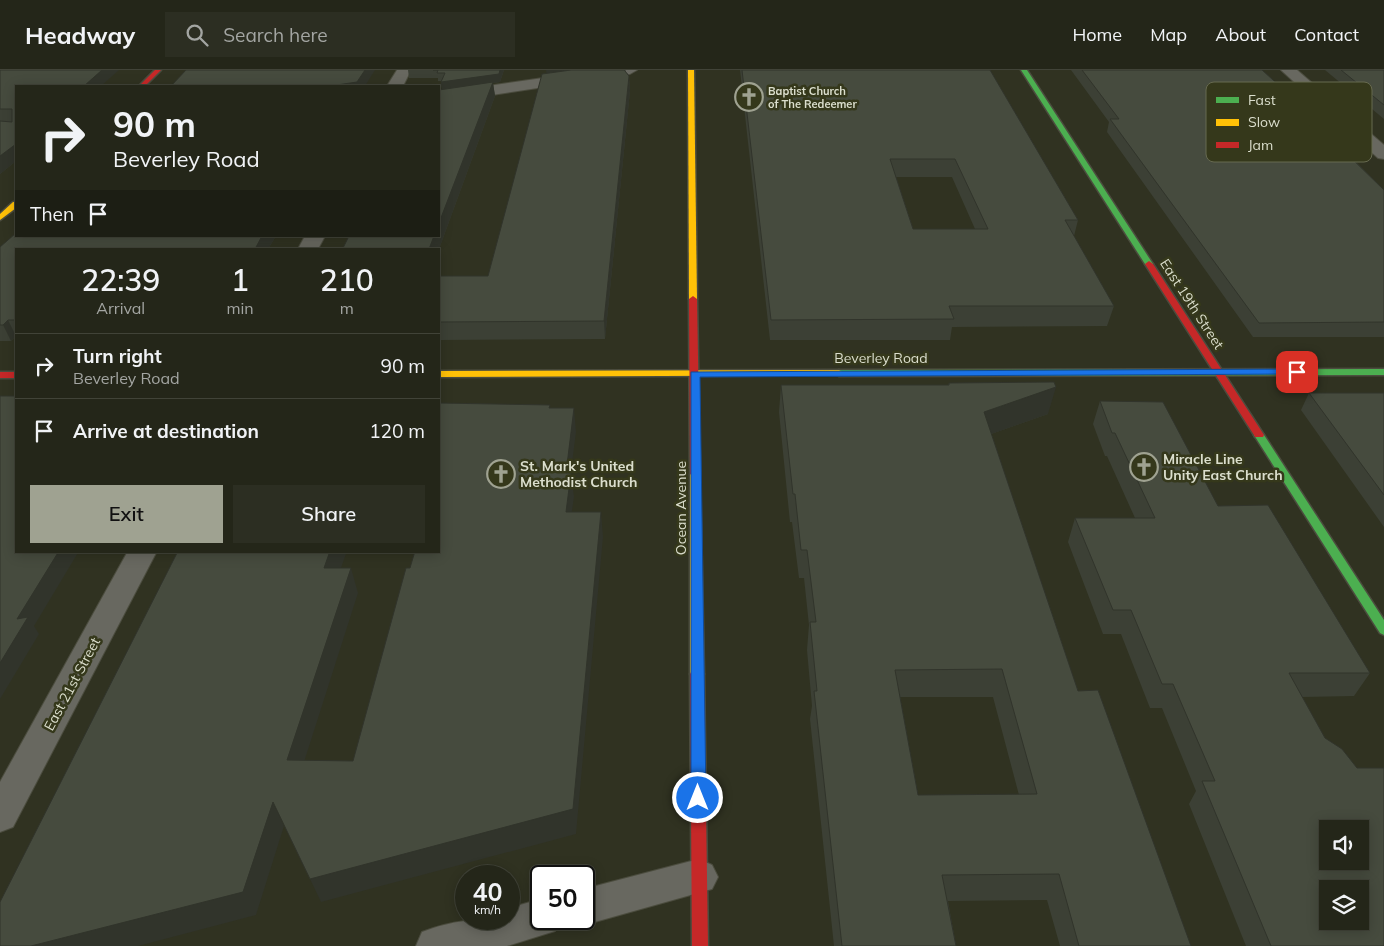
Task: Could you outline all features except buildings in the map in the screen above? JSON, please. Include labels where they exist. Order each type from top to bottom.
[{"type":"street","points":[[143,85],[158,70]]},
{"type":"street","points":[[396,85],[404,70]]},
{"type":"street","points":[[440,98],[630,70]]},
{"type":"street","name":"Ocean Avenue","points":[[691,70],[700,946]]},
{"type":"street","name":"East 19th Street","points":[[1024,70],[1384,630]]},
{"type":"street","points":[[1288,70],[1302,82]]},
{"type":"street","points":[[1372,144],[1384,154]]},
{"type":"street","points":[[0,218],[15,205]]},
{"type":"street","name":"Beverley Road","points":[[440,374],[1384,372]]},
{"type":"street","points":[[0,375],[15,375]]},
{"type":"street","name":"East 21st Street","points":[[0,816],[142,553]]},
{"type":"street","points":[[595,904],[699,877]]},
{"type":"street","points":[[436,946],[530,921]]},
{"type":"traffic: fast","points":[[1024,70],[1149,264]]},
{"type":"traffic: fast","points":[[839,373],[1384,372]]},
{"type":"traffic: fast","points":[[1259,435],[1384,630]]},
{"type":"traffic: slow","points":[[691,70],[693,299]]},
{"type":"traffic: slow","points":[[0,218],[15,205]]},
{"type":"traffic: slow","points":[[440,374],[839,373]]},
{"type":"traffic: slow","points":[[695,474],[697,674]]},
{"type":"traffic: jam","points":[[143,85],[158,70]]},
{"type":"traffic: jam","points":[[1149,264],[1259,435]]},
{"type":"traffic: jam","points":[[693,299],[695,474]]},
{"type":"traffic: jam","points":[[0,375],[15,375]]},
{"type":"traffic: jam","points":[[697,674],[700,946]]},
{"type":"place","name":"Baptist Church of The Redeemer","points":[[749,97]]},
{"type":"place","name":"Miracle Line Unity East Church","points":[[1144,467]]},
{"type":"place","name":"St. Mark's United Methodist Church","points":[[501,474]]},
{"type":"route","points":[[698,798],[695,374],[1297,372]]}]
